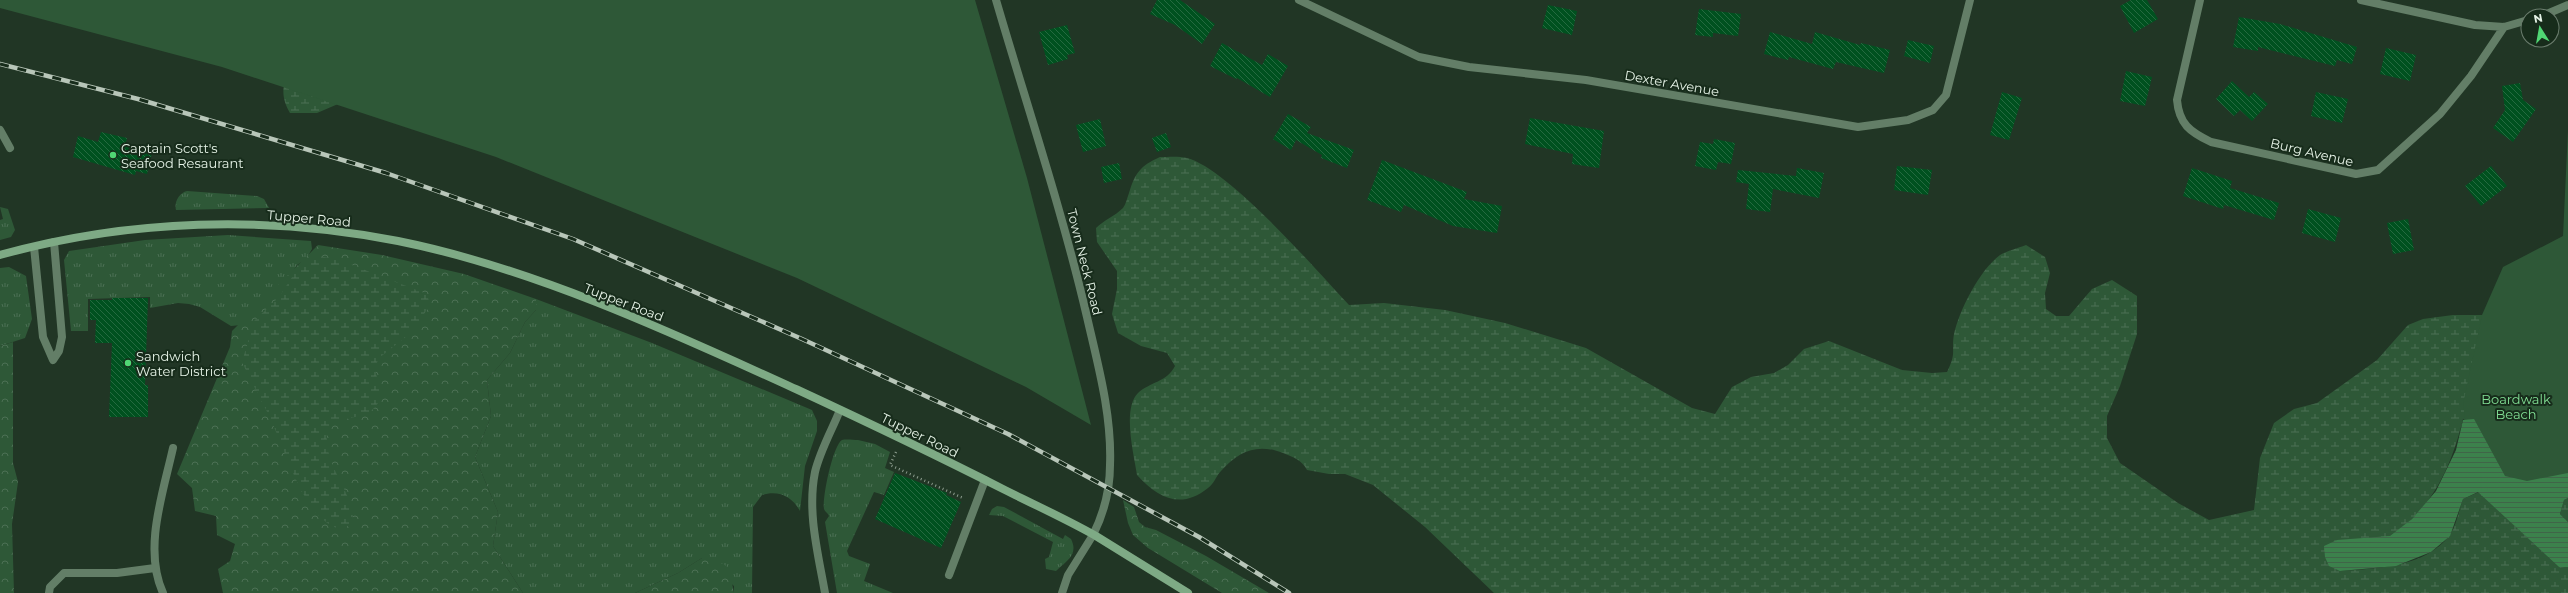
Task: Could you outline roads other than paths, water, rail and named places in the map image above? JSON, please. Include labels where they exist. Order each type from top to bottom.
[{"type":"main road","name":"Tupper Road","points":[[0,256],[54,242],[124,231],[215,225],[328,230],[400,242],[506,270],[636,319],[840,410],[985,480],[1093,535],[1188,593]]},
{"type":"street","name":"Town Neck Road","points":[[996,0],[1071,250],[1102,381],[1110,465],[1107,498],[1093,535],[1068,576],[1062,593]]},
{"type":"street","name":"Dexter Avenue","points":[[1299,0],[1419,58],[1469,67],[1586,80],[1858,126],[1908,120],[1932,110],[1946,95],[1970,0]]},
{"type":"street","name":"Burg Avenue","points":[[2200,0],[2177,100],[2178,114],[2184,126],[2195,135],[2211,142],[2356,174],[2378,170],[2440,114],[2471,76],[2504,27]]},
{"type":"street","points":[[2361,0],[2475,25],[2504,27],[2520,22]]},
{"type":"street","points":[[0,130],[10,148]]},
{"type":"street","points":[[34,247],[43,337],[53,360],[59,351],[62,336],[54,242]]},
{"type":"street","points":[[825,593],[812,518],[812,491],[821,454],[840,410]]},
{"type":"street","points":[[163,593],[155,568],[156,538],[161,501],[173,448]]},
{"type":"street","points":[[949,575],[985,480]]},
{"type":"street","points":[[50,593],[50,587],[64,573],[117,573],[155,568]]},
{"type":"railway","points":[[0,64],[138,99],[386,173],[573,239],[802,339],[1008,434],[1199,537],[1289,593]]},
{"type":"place","name":"Captain Scott's Seafood Resaurant","points":[[113,155]]},
{"type":"place","name":"Sandwich Water District","points":[[128,363]]},
{"type":"park label","name":"Boardwalk Beach","points":[[2516,406]]}]
